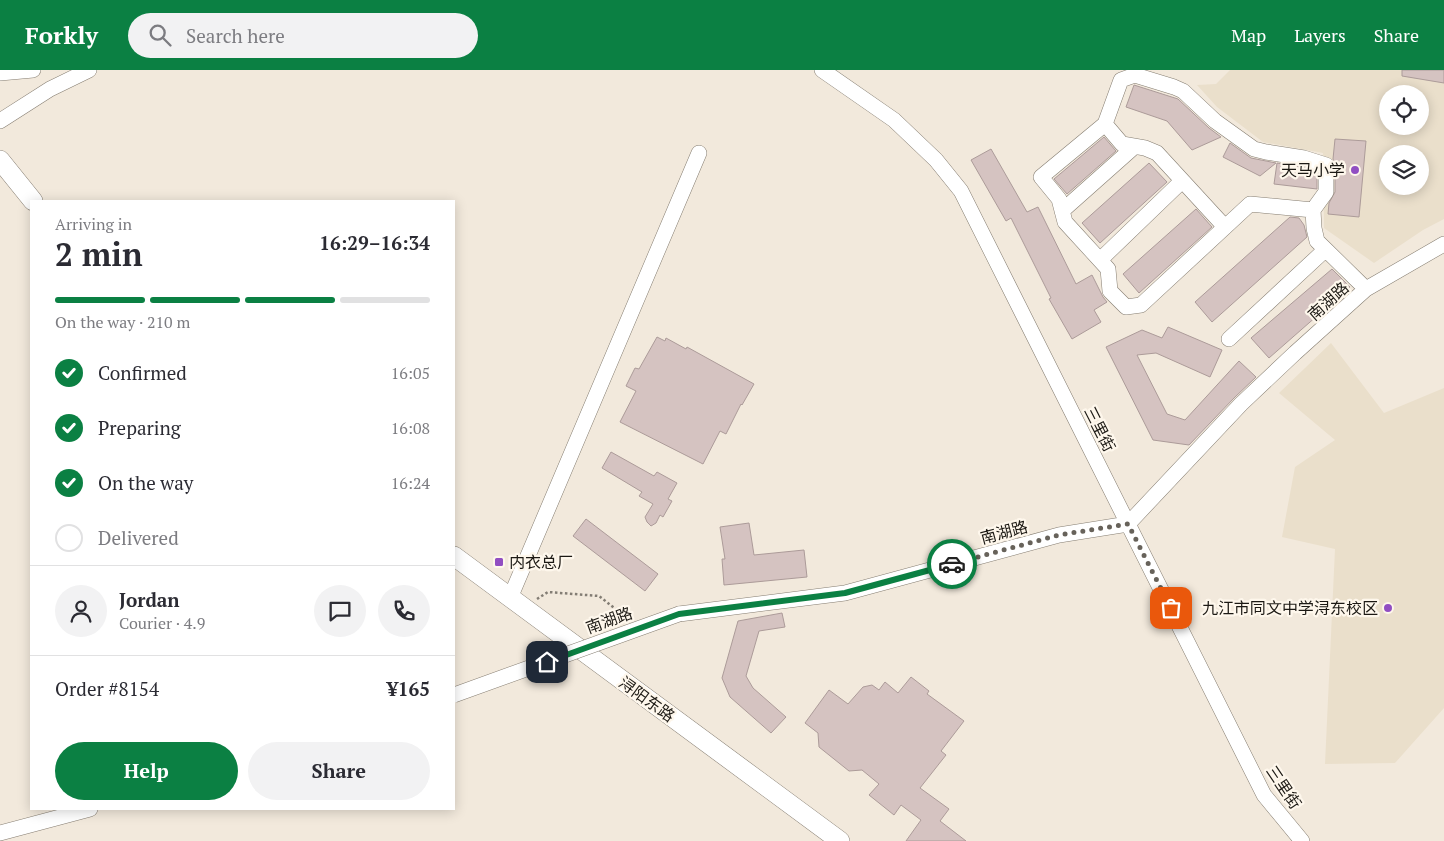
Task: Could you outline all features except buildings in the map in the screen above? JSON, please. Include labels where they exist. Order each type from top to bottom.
[{"type":"main road","points":[[0,160],[32,200]]},
{"type":"main road","name":"浔阳东路","points":[[455,557],[840,841]]},
{"type":"street","points":[[0,73],[32,70]]},
{"type":"street","points":[[0,122],[50,89],[89,70]]},
{"type":"street","name":"三里街","points":[[822,70],[894,120],[936,160],[961,191],[1264,795],[1302,841]]},
{"type":"street","points":[[1313,210],[1250,204],[1141,305],[1126,307],[1110,291],[1108,269],[1065,222],[1059,198],[1042,177],[1105,124],[1121,80],[1135,75],[1174,87],[1183,91],[1215,121],[1254,149],[1304,158],[1326,165],[1326,192],[1313,210],[1317,241],[1366,289]]},
{"type":"street","points":[[1105,124],[1122,144],[1145,148],[1157,153],[1225,227]]},
{"type":"street","points":[[1062,211],[1134,146]]},
{"type":"street","points":[[517,603],[699,153]]},
{"type":"street","points":[[1100,260],[1182,181]]},
{"type":"street","name":"南湖路","points":[[455,695],[679,614],[845,593],[1059,535],[1128,524],[1241,404],[1366,289],[1444,244]]},
{"type":"street","points":[[1229,339],[1325,250]]},
{"type":"street","points":[[0,833],[86,810]]},
{"type":"path","points":[[517,603],[548,592],[599,596],[640,628]]},
{"type":"shaded area","name":"天马小学","points":[[1230,70],[1444,70],[1444,219],[1423,230],[1374,263],[1324,228],[1323,153],[1263,142],[1217,107],[1197,85],[1216,84]]},
{"type":"shaded area","name":"九江市同文中学浔东校区","points":[[1331,343],[1384,413],[1444,388],[1444,708],[1395,763],[1325,764],[1335,549],[1282,537],[1295,467],[1335,440],[1279,393]]},
{"type":"way so far","points":[[952,564],[1059,535],[1128,524],[1171,608]]},
{"type":"place","name":"天马小学","points":[[1355,170]]},
{"type":"place","name":"内衣总厂","points":[[499,562]]},
{"type":"place","name":"九江市同文中学浔东校区","points":[[1388,608]]},
{"type":"route","points":[[547,662],[679,614],[845,593],[952,564]]}]
